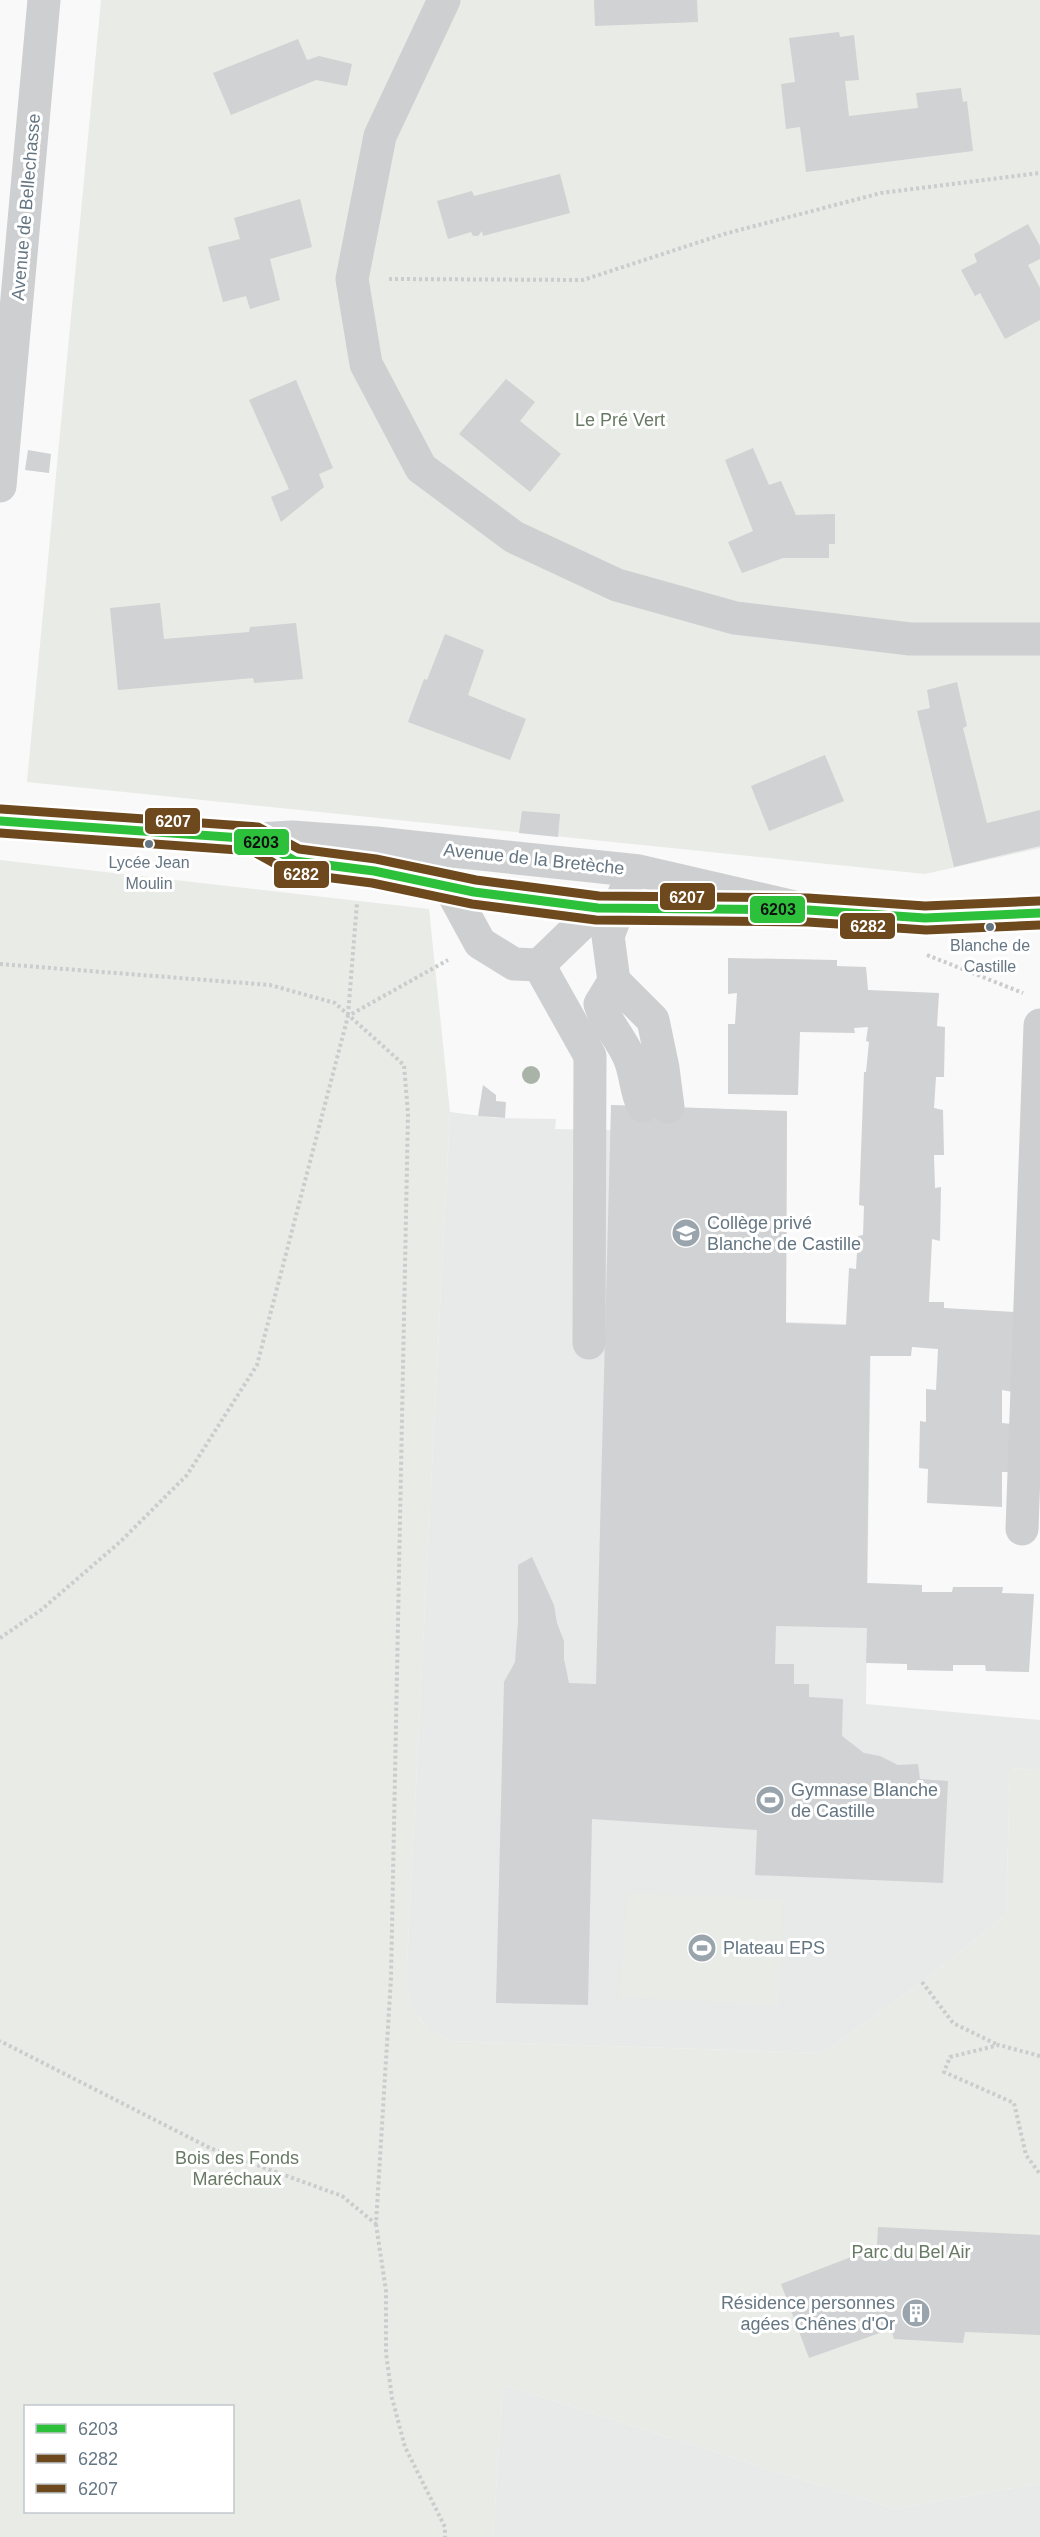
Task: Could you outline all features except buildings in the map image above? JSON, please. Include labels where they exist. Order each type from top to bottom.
[{"type":"street","name":"Avenue de Bellechasse","points":[[0,486],[5,391],[44,0]]},
{"type":"street","points":[[444,0],[380,136],[352,279],[366,364],[421,468],[514,537],[617,585],[735,618],[910,639],[1040,639]]},
{"type":"street","name":"Avenue de la Bretèche","points":[[0,821],[256,840],[292,837],[376,843],[639,871],[808,910]]},
{"type":"street","name":"Avenue de la Bretèche","points":[[256,840],[295,861],[359,869],[474,892],[609,909],[808,910],[925,918],[1040,913]]},
{"type":"street","points":[[449,886],[480,943],[514,964],[539,965],[609,909],[639,871]]},
{"type":"street","points":[[609,909],[608,936],[614,981],[600,1004],[604,1017],[629,1056],[638,1095],[655,1106]]},
{"type":"street","points":[[539,965],[590,1056],[589,1343]]},
{"type":"street","points":[[1022,1529],[1040,1025]]},
{"type":"path","points":[[352,279],[583,280],[724,234],[881,194],[1040,173]]},
{"type":"path","points":[[0,1638],[41,1610],[111,1550],[187,1475],[257,1365],[348,1016],[359,869]]},
{"type":"path","points":[[348,1016],[480,943]]},
{"type":"path","points":[[0,964],[270,985],[335,1003],[404,1065],[408,1114],[391,1978],[376,2224],[386,2290],[386,2353],[392,2398],[405,2447],[445,2527],[445,2537]]},
{"type":"path","points":[[922,1982],[953,2023],[999,2045],[1040,2056]]},
{"type":"path","points":[[0,2041],[210,2148],[342,2196],[376,2224]]},
{"type":"path","points":[[999,2045],[950,2057],[944,2072],[1014,2103],[1026,2155],[1039,2171]]},
{"type":"shaded area","points":[[611,1105],[787,1111],[786,1322],[871,1325],[866,1704],[1040,1720],[1040,1770],[1010,1768],[1006,1915],[922,1982],[823,2053],[451,2041],[430,2031],[413,2010],[406,1984],[450,1112],[496,1118],[556,1119],[555,1129],[611,1130]]},
{"type":"shaded area","points":[[503,2385],[895,2509],[1040,2483],[1040,2537],[493,2537]]},
{"type":"green space","name":"Le Pré Vert","points":[[101,0],[1040,0],[1040,848],[925,874],[27,782]]},
{"type":"green space","name":"Bois des Fonds Maréchaux","points":[[0,860],[429,909],[450,1112],[406,1984],[416,2012],[432,2031],[451,2041],[823,2053],[922,1982],[1006,1915],[1010,1768],[1040,1770],[1040,2483],[895,2509],[503,2385],[493,2537],[0,2537]]},
{"type":"green space","name":"Plateau EPS","points":[[627,1893],[783,1899],[779,2005],[620,1997]]},
{"type":"transit line","name":"6207","points":[[1,809],[258,827],[299,849],[376,859],[476,880],[599,896],[808,898],[925,906],[1039,901]]},
{"type":"transit line","name":"6203","points":[[0,821],[256,839],[295,861],[374,871],[474,892],[598,908],[808,910],[925,918],[1040,913]]},
{"type":"transit line","name":"6282","points":[[0,833],[252,851],[292,873],[372,883],[472,904],[596,920],[808,922],[926,930],[1040,925]]},
{"type":"place","name":"Lycée Jean Moulin","points":[[149,844]]},
{"type":"place","name":"Blanche de Castille","points":[[990,927]]},
{"type":"place","name":"Collège privé Blanche de Castille","points":[[686,1233]]},
{"type":"place","name":"Gymnase Blanche de Castille","points":[[770,1800]]},
{"type":"place","name":"Plateau EPS","points":[[702,1948]]},
{"type":"place","name":"Résidence personnes agées Chênes d'Or","points":[[916,2313]]},
{"type":"park label","name":"Parc du Bel Air","points":[[911,2252]]}]
